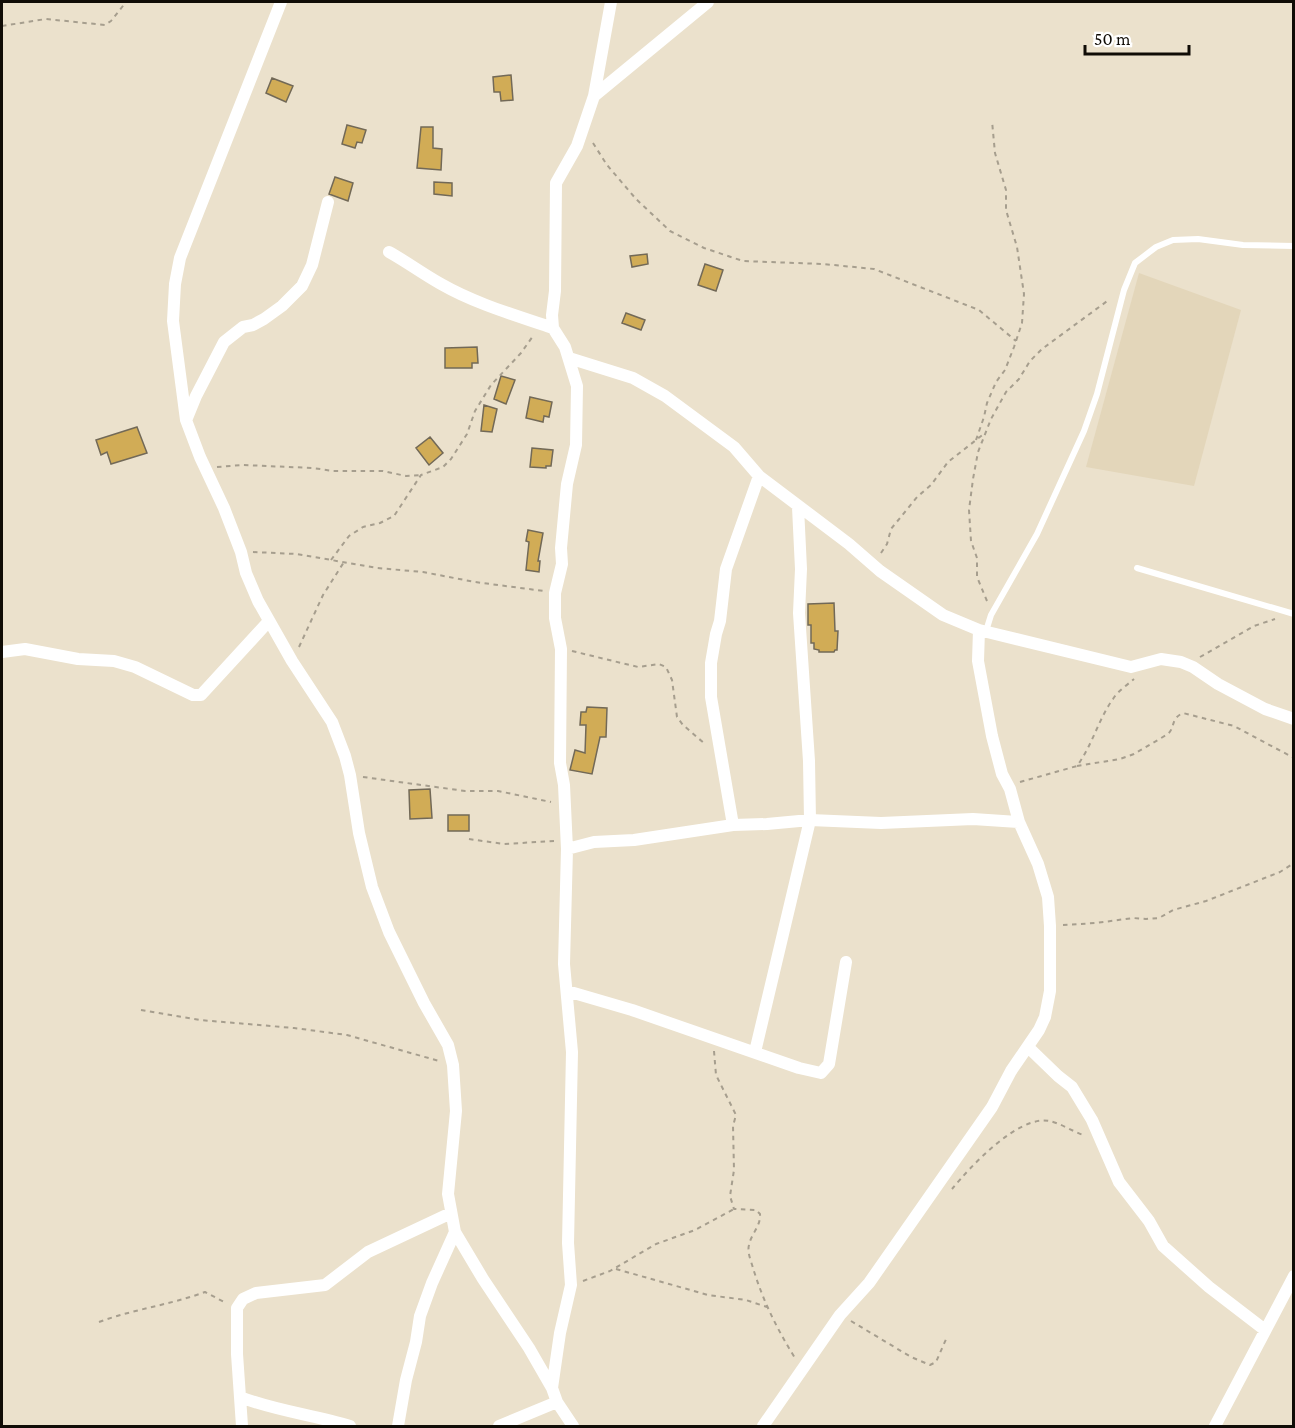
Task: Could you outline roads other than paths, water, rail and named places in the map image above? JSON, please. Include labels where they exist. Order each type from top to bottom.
[{"type":"street","points":[[281,2],[180,258],[175,284],[174,321],[186,420],[241,552],[246,573],[268,622],[332,722],[350,775],[359,833],[372,886],[389,932],[448,1045],[453,1065],[456,1111],[448,1194],[455,1232],[529,1348],[552,1388],[557,1402],[573,1426]]},
{"type":"street","points":[[548,326],[556,183],[577,147],[594,96],[611,2]]},
{"type":"street","points":[[594,96],[708,2]]},
{"type":"street","points":[[186,420],[224,342],[243,327],[264,319],[282,306],[302,286],[312,265],[328,202]]},
{"type":"street","points":[[389,252],[461,294],[548,326],[569,357],[577,386],[576,445],[567,484],[561,548],[562,564],[555,593],[555,618],[561,649],[560,763],[564,785],[566,845],[564,964],[572,1052],[568,1243],[571,1285],[560,1333],[552,1388]]},
{"type":"street","points":[[569,357],[633,378],[665,396],[734,447],[759,476],[798,507],[849,544],[874,566],[943,615],[982,631],[1131,667],[1161,659],[1181,662],[1264,709],[1293,719]]},
{"type":"street","points":[[733,825],[711,697],[711,663],[720,621],[726,569],[759,476]]},
{"type":"street","points":[[755,1052],[810,820],[806,708],[798,613],[801,569],[798,507]]},
{"type":"street","points":[[2,652],[25,649],[78,659],[114,661],[135,667],[193,695],[201,695],[268,622]]},
{"type":"street","points":[[763,1426],[840,1315],[869,1283],[992,1107],[1040,1030],[1045,1017],[1050,991],[1048,897],[1038,864],[1019,822],[1010,789],[1002,774],[982,689],[978,661],[982,631]]},
{"type":"street","points":[[566,845],[634,840],[733,825],[810,820],[881,823],[973,819],[1019,822]]},
{"type":"street","points":[[567,991],[632,1010],[713,1039],[815,1073],[821,1073],[829,1064],[846,962]]},
{"type":"street","points":[[1028,1047],[1058,1077],[1072,1087],[1101,1139],[1119,1182],[1149,1221],[1163,1246],[1209,1287],[1265,1330]]},
{"type":"street","points":[[242,1426],[237,1308],[243,1299],[256,1293],[325,1285],[368,1252],[451,1213]]},
{"type":"street","points":[[398,1426],[420,1316],[455,1232]]},
{"type":"street","points":[[1215,1426],[1293,1276]]},
{"type":"street","points":[[240,1397],[263,1406],[320,1417],[350,1426]]},
{"type":"street","points":[[499,1426],[557,1402]]},
{"type":"lane","points":[[982,631],[1037,534],[1084,431],[1097,394],[1124,290],[1135,262],[1156,247],[1173,240],[1198,239],[1243,245],[1293,246]]},
{"type":"lane","points":[[1137,568],[1291,613]]}]
